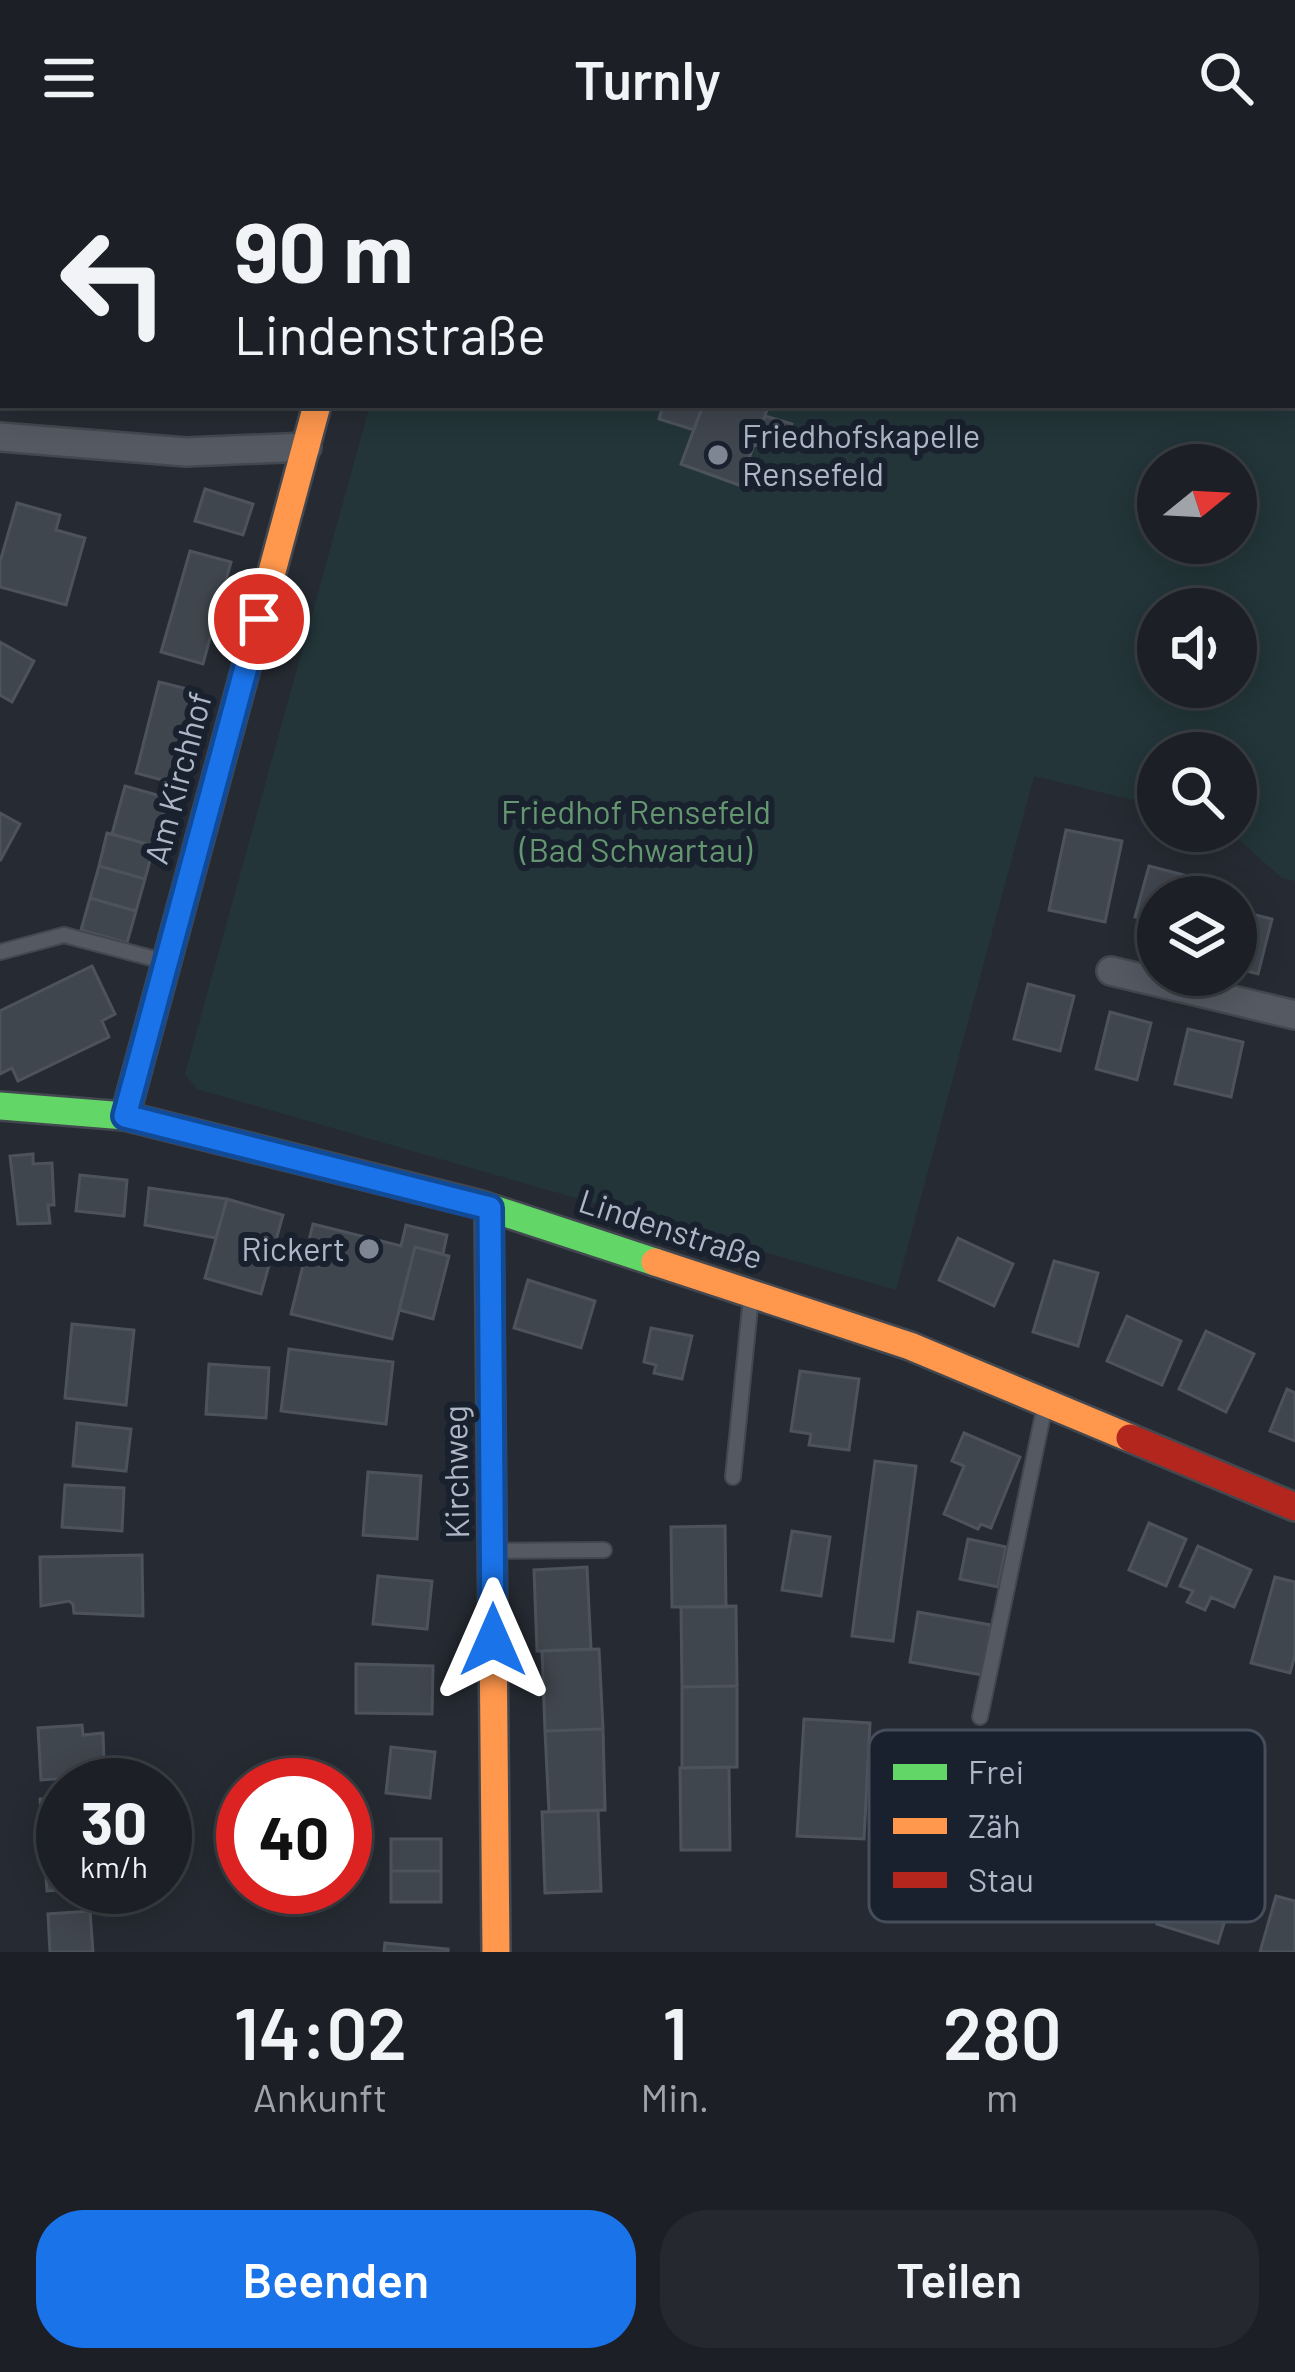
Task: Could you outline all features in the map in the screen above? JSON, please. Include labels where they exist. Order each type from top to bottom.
[{"type":"street","name":"Am Kirchhof","points":[[125,1116],[316,408]]},
{"type":"street","points":[[0,437],[186,452],[307,447]]},
{"type":"street","points":[[1111,971],[1295,1015]]},
{"type":"street","name":"Lindenstraße","points":[[0,1106],[125,1116],[490,1208],[910,1346],[1295,1507]]},
{"type":"street","name":"Kirchweg","points":[[490,1208],[496,1952]]},
{"type":"lane","points":[[0,952],[64,935],[164,962]]},
{"type":"lane","points":[[734,1477],[752,1294]]},
{"type":"lane","points":[[980,1717],[1046,1400]]},
{"type":"lane","points":[[493,1551],[604,1550]]},
{"type":"green space","name":"Friedhof Rensefeld (Bad Schwartau)","points":[[369,408],[1295,408],[1295,881],[1282,878],[1253,852],[1257,852],[1257,732],[1137,732],[1137,801],[1034,776],[896,1290],[197,1089],[185,1074]]},
{"type":"building","points":[[662,408],[702,408],[694,430],[659,419]]},
{"type":"building","name":"Friedhofskapelle Rensefeld","points":[[702,408],[767,410],[739,485],[681,464]]},
{"type":"building","points":[[765,416],[792,424],[788,452],[754,445]]},
{"type":"building","points":[[205,489],[253,504],[243,535],[195,521]]},
{"type":"building","points":[[17,503],[60,515],[56,530],[85,538],[66,605],[0,587],[0,562]]},
{"type":"building","points":[[190,551],[231,562],[203,664],[161,652]]},
{"type":"building","points":[[0,642],[34,661],[12,702],[0,695]]},
{"type":"building","points":[[159,682],[196,691],[173,783],[136,773]]},
{"type":"building","points":[[125,786],[168,798],[154,846],[112,834]]},
{"type":"building","points":[[0,813],[20,824],[0,861]]},
{"type":"building","points":[[1066,830],[1122,841],[1105,922],[1049,910]]},
{"type":"building","points":[[107,833],[154,846],[145,879],[99,866]]},
{"type":"building","points":[[99,866],[145,879],[136,911],[90,898]]},
{"type":"building","points":[[1149,866],[1188,876],[1146,876]]},
{"type":"building","points":[[90,898],[136,911],[127,943],[81,930]]},
{"type":"building","points":[[1257,915],[1272,919],[1257,974]]},
{"type":"building","points":[[92,966],[115,1014],[102,1021],[109,1037],[18,1081],[12,1068],[0,1074],[0,1011]]},
{"type":"building","points":[[1028,984],[1074,996],[1060,1051],[1014,1039]]},
{"type":"building","points":[[1110,1012],[1151,1023],[1137,1080],[1096,1069]]},
{"type":"building","points":[[1188,1029],[1243,1042],[1231,1097],[1175,1084]]},
{"type":"building","points":[[33,1154],[33,1164],[52,1163],[54,1205],[48,1205],[50,1223],[18,1224],[10,1156]]},
{"type":"building","points":[[80,1175],[127,1180],[124,1216],[76,1211]]},
{"type":"building","points":[[149,1188],[227,1199],[216,1238],[145,1225]]},
{"type":"building","points":[[227,1199],[283,1215],[261,1294],[205,1278]]},
{"type":"building","points":[[313,1224],[401,1246],[406,1225],[447,1235],[443,1254],[415,1247],[392,1339],[291,1314]]},
{"type":"building","points":[[958,1238],[1013,1264],[994,1306],[939,1280]]},
{"type":"building","points":[[415,1247],[449,1256],[433,1319],[399,1310]]},
{"type":"building","points":[[1054,1261],[1098,1273],[1078,1346],[1033,1332]]},
{"type":"building","points":[[528,1280],[595,1301],[581,1348],[514,1328]]},
{"type":"building","points":[[1127,1316],[1181,1341],[1162,1385],[1107,1361]]},
{"type":"building","points":[[72,1324],[134,1330],[126,1405],[65,1398]]},
{"type":"building","points":[[651,1328],[692,1336],[682,1379],[654,1373],[656,1365],[644,1362]]},
{"type":"building","points":[[1206,1331],[1254,1354],[1226,1412],[1179,1389]]},
{"type":"building","points":[[289,1349],[393,1362],[386,1424],[281,1411]]},
{"type":"building","points":[[209,1364],[269,1368],[266,1418],[206,1414]]},
{"type":"building","points":[[800,1371],[859,1379],[849,1450],[809,1445],[811,1434],[791,1431]]},
{"type":"building","points":[[1287,1389],[1295,1393],[1295,1441],[1270,1431]]},
{"type":"building","points":[[77,1423],[131,1429],[126,1471],[73,1466]]},
{"type":"building","points":[[964,1433],[1020,1457],[991,1528],[981,1524],[978,1529],[944,1514],[964,1466],[952,1461]]},
{"type":"building","points":[[875,1461],[916,1466],[893,1641],[852,1636]]},
{"type":"building","points":[[368,1472],[421,1476],[417,1539],[363,1535]]},
{"type":"building","points":[[65,1485],[124,1488],[122,1531],[62,1527]]},
{"type":"building","points":[[1149,1523],[1186,1539],[1166,1586],[1129,1570]]},
{"type":"building","points":[[725,1526],[726,1607],[672,1607],[671,1527]]},
{"type":"building","points":[[792,1531],[830,1537],[821,1596],[782,1590]]},
{"type":"building","points":[[968,1539],[1006,1547],[998,1587],[960,1579]]},
{"type":"building","points":[[1198,1546],[1251,1570],[1234,1607],[1211,1597],[1205,1610],[1187,1602],[1193,1591],[1180,1586]]},
{"type":"building","points":[[142,1555],[143,1616],[74,1613],[69,1601],[41,1606],[40,1557]]},
{"type":"building","points":[[587,1567],[591,1649],[537,1651],[534,1570]]},
{"type":"building","points":[[378,1576],[432,1581],[427,1629],[373,1624]]},
{"type":"building","points":[[1275,1577],[1295,1582],[1295,1655],[1290,1673],[1251,1663]]},
{"type":"building","points":[[736,1606],[737,1686],[682,1687],[681,1607]]},
{"type":"building","points":[[918,1612],[991,1625],[982,1675],[910,1662]]},
{"type":"building","points":[[599,1649],[603,1729],[545,1731],[542,1651]]},
{"type":"building","points":[[356,1664],[433,1666],[432,1714],[356,1713]]},
{"type":"building","points":[[737,1686],[737,1767],[682,1768],[682,1687]]},
{"type":"building","points":[[804,1719],[870,1723],[864,1839],[797,1836]]},
{"type":"building","points":[[82,1725],[83,1735],[103,1733],[104,1758],[40,1758],[38,1728]]},
{"type":"building","points":[[603,1729],[605,1810],[549,1812],[545,1731]]},
{"type":"building","points":[[391,1747],[435,1752],[430,1798],[386,1793]]},
{"type":"building","points":[[729,1767],[730,1850],[681,1850],[680,1768]]},
{"type":"building","points":[[598,1810],[601,1891],[545,1893],[542,1812]]},
{"type":"building","points":[[391,1839],[441,1839],[441,1871],[391,1871]]},
{"type":"building","points":[[391,1871],[441,1871],[441,1902],[391,1902]]},
{"type":"building","points":[[1276,1896],[1295,1901],[1295,1952],[1260,1952]]},
{"type":"building","points":[[48,1914],[90,1914],[93,1952],[50,1952]]},
{"type":"building","points":[[1158,1922],[1224,1922],[1218,1943]]},
{"type":"building","points":[[385,1943],[448,1949],[448,1952],[384,1952]]},
{"type":"traffic: fast","points":[[0,1106],[125,1116],[478,1204],[655,1262]]},
{"type":"traffic: slow","points":[[125,1116],[316,408]]},
{"type":"traffic: slow","points":[[489,1208],[496,1952]]},
{"type":"traffic: slow","points":[[655,1262],[910,1346],[1130,1438]]},
{"type":"traffic: jam","points":[[1130,1438],[1295,1507]]},
{"type":"place","name":"Friedhofskapelle Rensefeld","points":[[718,455]]},
{"type":"place","name":"Rickert","points":[[369,1249]]},
{"type":"route","points":[[259,619],[125,1116],[490,1208],[493,1640]]}]
